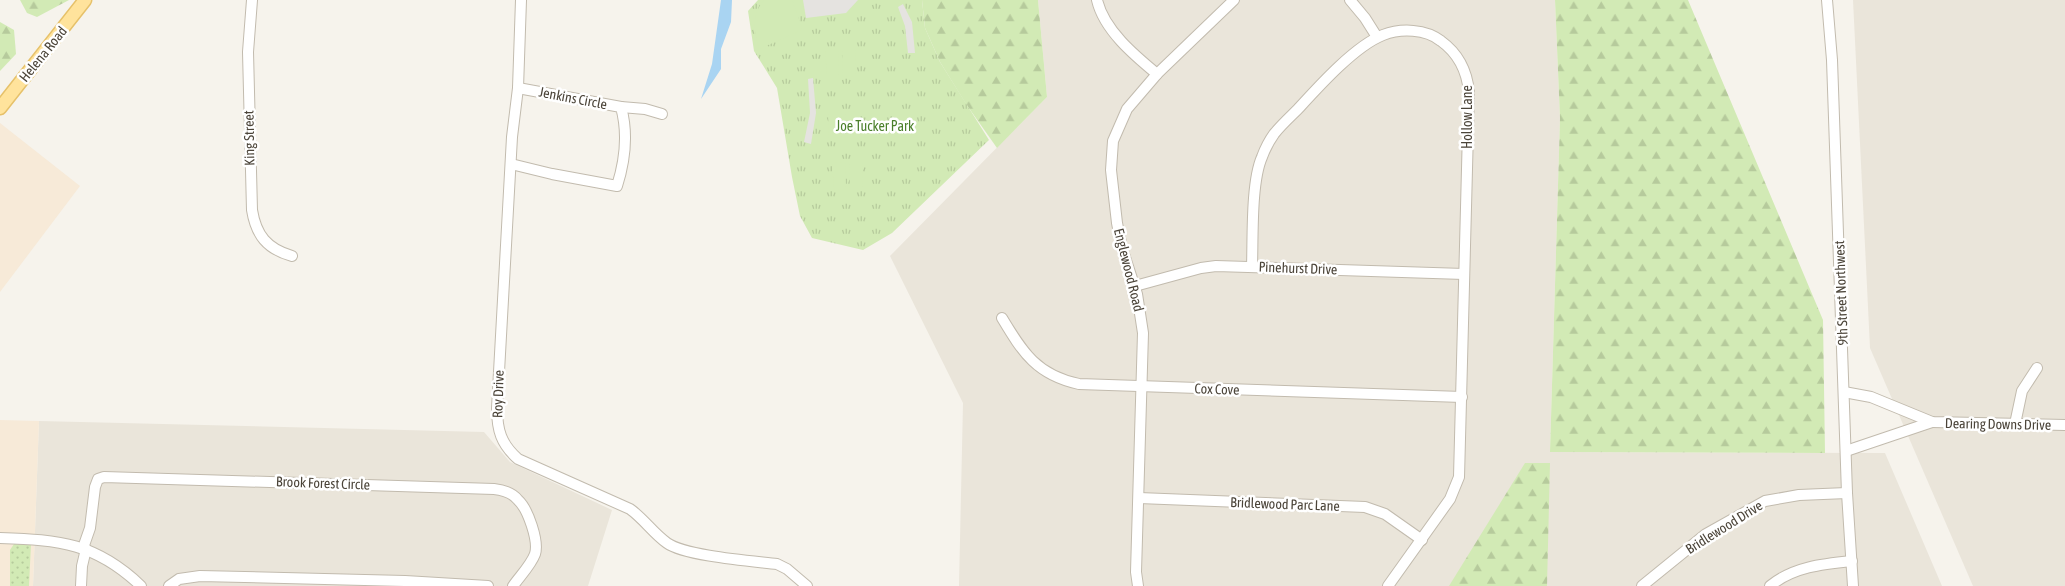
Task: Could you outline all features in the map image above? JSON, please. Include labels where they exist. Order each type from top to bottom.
[{"type":"main road","name":"Helena Road","points":[[0,108],[85,0]]},
{"type":"street","name":"King Street","points":[[252,0],[248,52],[252,210],[256,228],[262,239],[277,251],[292,256]]},
{"type":"street","name":"Roy Drive","points":[[520,0],[518,88],[511,164],[497,421],[500,437],[509,451],[518,459],[630,509],[674,547],[691,552],[776,564],[787,569],[807,586]]},
{"type":"street","points":[[1097,0],[1101,15],[1111,30],[1157,74]]},
{"type":"street","name":"Englewood Road","points":[[1138,586],[1136,572],[1143,333],[1135,286],[1122,248],[1117,222],[1111,155],[1114,141],[1127,108],[1157,74],[1234,0]]},
{"type":"street","points":[[1350,0],[1366,18],[1377,37]]},
{"type":"street","name":"9th Street Northwest","points":[[1827,0],[1832,60],[1847,493],[1853,586]]},
{"type":"street","name":"Hollow Lane","points":[[1252,266],[1256,183],[1261,159],[1275,133],[1354,54],[1377,37],[1398,31],[1418,32],[1433,35],[1453,51],[1465,70],[1469,92],[1462,397],[1458,483],[1450,499],[1388,586]]},
{"type":"street","name":"Jenkins Circle","points":[[511,164],[617,186],[622,168],[625,127],[620,108],[518,88]]},
{"type":"street","points":[[620,108],[645,109],[662,114]]},
{"type":"street","name":"Pinehurst Drive","points":[[1135,286],[1201,268],[1216,266],[1464,274]]},
{"type":"street","name":"Cox Cove","points":[[1002,318],[1026,356],[1054,377],[1079,384],[1462,397]]},
{"type":"street","points":[[2015,424],[2022,391],[2037,368]]},
{"type":"street","name":"Dearing Downs Drive","points":[[1844,392],[1871,397],[1932,422]]},
{"type":"street","name":"Dearing Downs Drive","points":[[1846,450],[1932,422],[2065,425]]},
{"type":"street","name":"Brook Forest Circle","points":[[81,586],[82,566],[90,528],[95,487],[98,479],[104,477],[494,489],[507,491],[519,500],[536,540],[534,557],[513,586]]},
{"type":"street","name":"Bridlewood Drive","points":[[1642,586],[1701,538],[1765,501],[1799,495],[1847,493]]},
{"type":"street","name":"Bridlewood Parc Lane","points":[[1139,498],[1365,507],[1385,514],[1422,540]]},
{"type":"street","points":[[0,538],[43,540],[85,548],[116,564],[141,586]]},
{"type":"street","points":[[1770,586],[1783,576],[1803,569],[1822,564],[1852,561]]},
{"type":"street","points":[[169,586],[178,578],[200,576],[405,581],[488,586]]},
{"type":"shaded area","points":[[803,0],[858,0],[846,13],[806,18]]},
{"type":"shaded area","points":[[1038,0],[1555,0],[1560,118],[1550,452],[1885,453],[1942,586],[959,586],[963,403],[890,256],[1047,97]]},
{"type":"shaded area","points":[[1853,0],[2065,0],[2065,586],[1973,586],[1870,348]]},
{"type":"shaded area","points":[[903,4],[912,22],[915,53],[908,53],[905,26],[898,7]]},
{"type":"shaded area","points":[[813,78],[816,113],[811,144],[804,142],[810,113],[808,79]]},
{"type":"shaded area","points":[[0,123],[80,186],[0,292]]},
{"type":"shaded area","points":[[0,420],[39,421],[33,586],[0,586]]},
{"type":"shaded area","points":[[39,421],[484,432],[510,462],[612,510],[588,586],[33,586]]},
{"type":"green space","points":[[20,0],[69,0],[37,17],[27,13]]},
{"type":"green space","name":"Joe Tucker Park","points":[[758,0],[922,0],[925,28],[940,62],[989,140],[892,233],[863,250],[812,238],[800,216],[777,88],[754,51],[748,11]]},
{"type":"green space","points":[[764,0],[792,0],[802,27],[800,31],[759,49],[755,18]]},
{"type":"green space","points":[[922,0],[1038,0],[1047,97],[997,148],[966,104],[940,62],[925,28]]},
{"type":"green space","points":[[1555,0],[1688,0],[1823,320],[1825,453],[1550,452],[1560,118]]},
{"type":"green space","points":[[0,22],[14,30],[16,54],[0,71]]},
{"type":"green space","points":[[842,49],[855,49],[856,76],[843,77]]},
{"type":"green space","points":[[825,50],[838,50],[839,77],[827,77]]},
{"type":"green space","points":[[858,111],[859,138],[846,139],[845,112]]},
{"type":"green space","points":[[828,112],[841,112],[842,139],[829,139]]},
{"type":"green space","points":[[845,162],[846,189],[834,190],[832,163]]},
{"type":"green space","points":[[849,162],[862,162],[863,189],[850,189]]},
{"type":"green space","points":[[1525,463],[1550,463],[1547,586],[1449,586]]},
{"type":"green space","points":[[14,544],[31,544],[29,586],[10,586],[10,550]]},
{"type":"water","points":[[721,0],[732,0],[731,22],[721,49],[721,69],[701,99],[712,64]]}]
